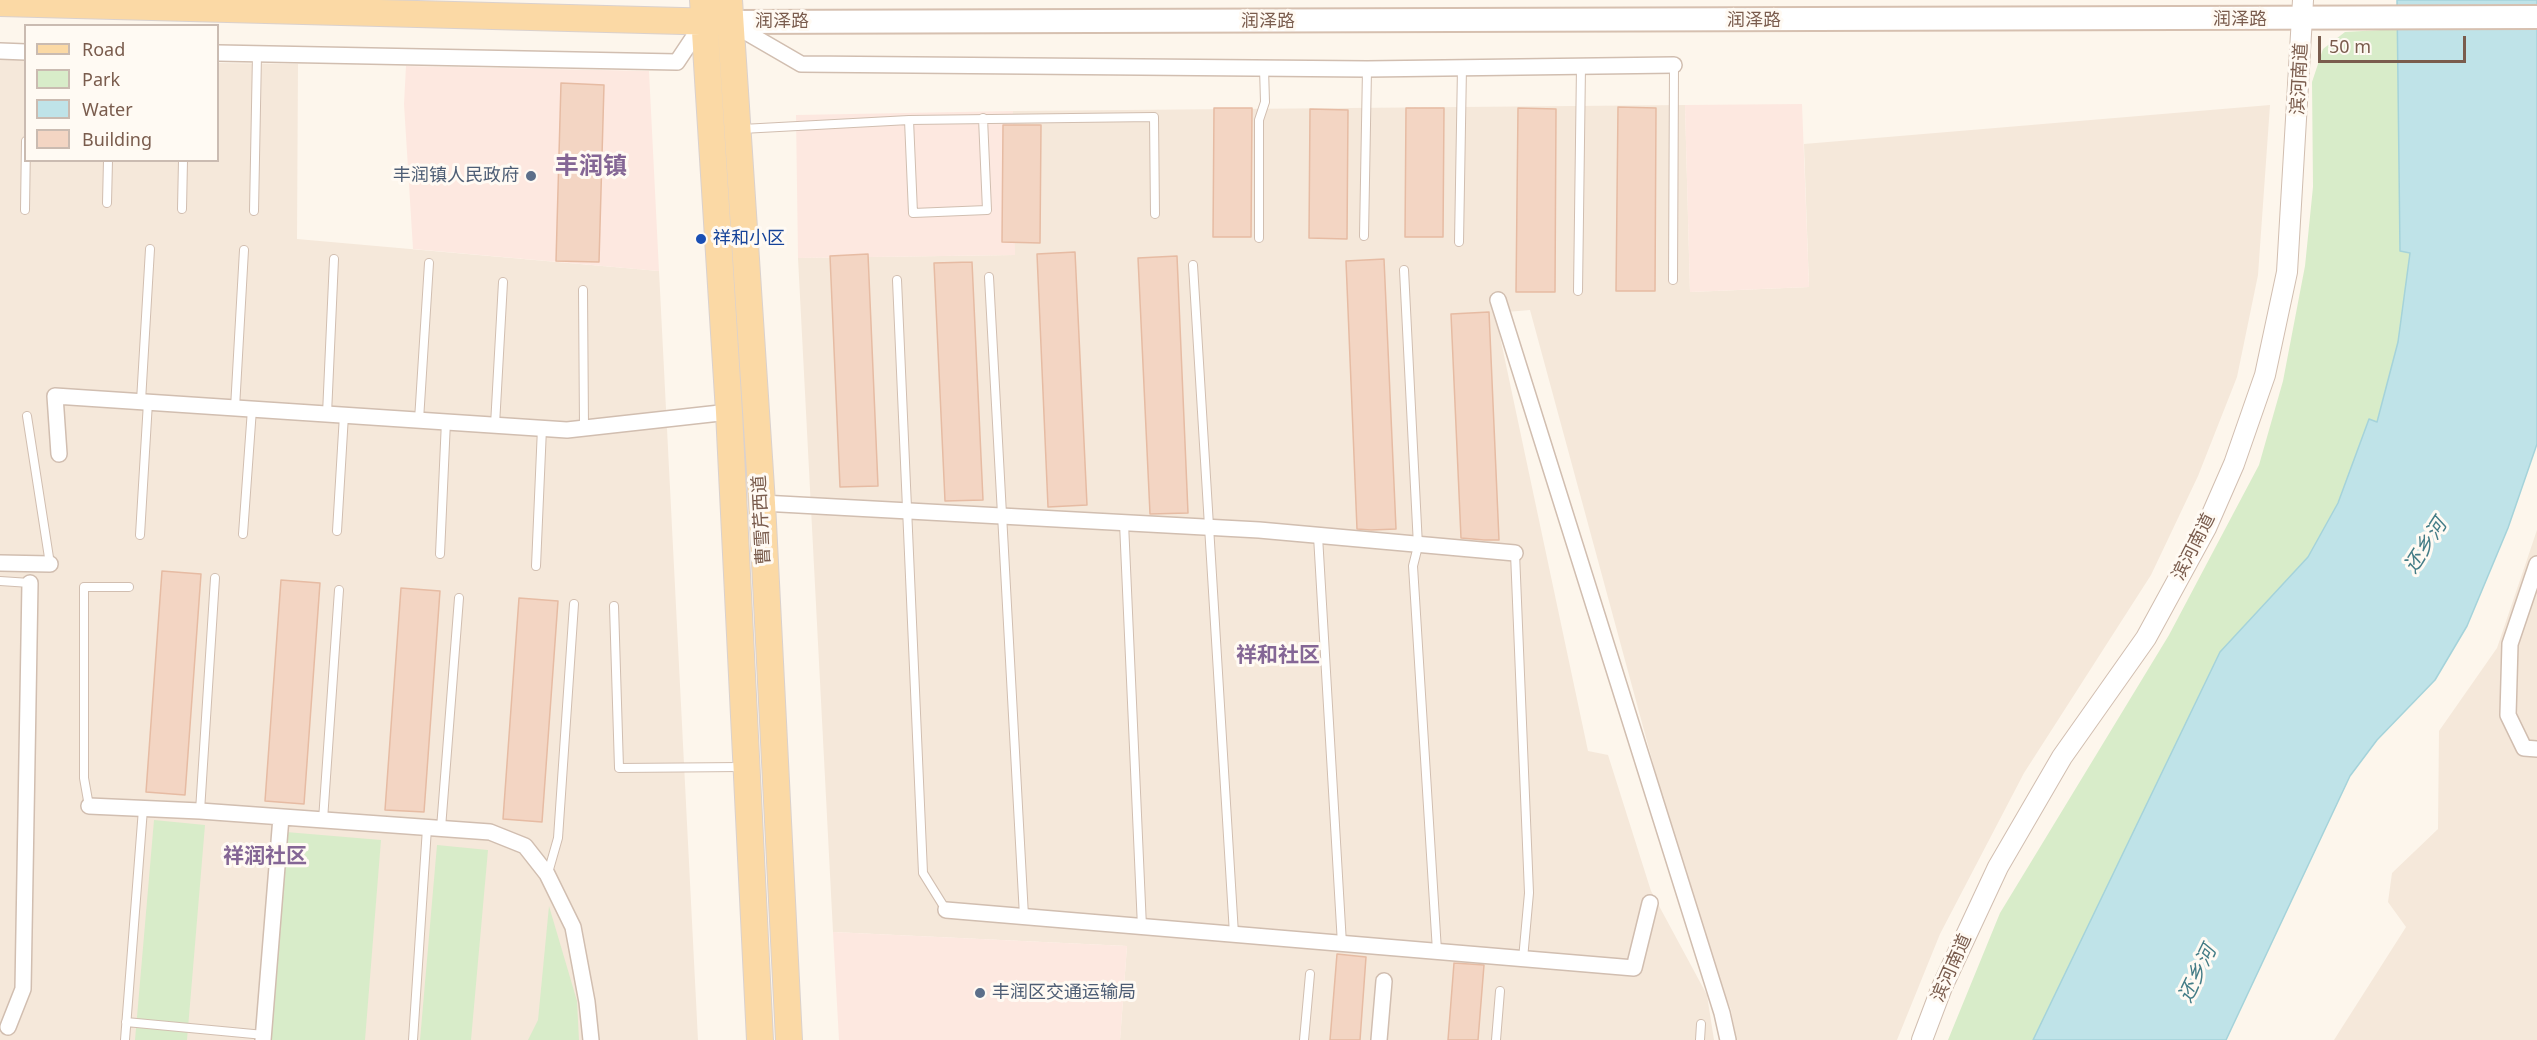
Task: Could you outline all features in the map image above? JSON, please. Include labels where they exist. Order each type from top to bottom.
[{"type":"main road","name":"润泽路","points":[[0,3],[729,11],[2303,10],[2361,19],[2537,17]]},
{"type":"main road","name":"曹雪芹西道","points":[[704,10],[729,412],[760,1040]]},
{"type":"main road","name":"曹雪芹西道","points":[[729,11],[762,503],[789,1040]]},
{"type":"street","points":[[219,53],[677,62],[704,10]]},
{"type":"street","name":"滨河南道","points":[[1922,1040],[1942,987],[1998,867],[2062,757],[2146,638],[2206,528],[2234,464],[2265,375],[2287,272],[2303,10]]},
{"type":"street","points":[[729,11],[801,64],[1367,69],[1674,66]]},
{"type":"street","points":[[0,51],[24,52]]},
{"type":"street","points":[[1498,300],[1722,1013],[1728,1040]]},
{"type":"street","points":[[59,454],[55,396],[542,428],[584,428],[729,412]]},
{"type":"street","points":[[762,503],[1210,528],[1515,553]]},
{"type":"street","points":[[0,563],[50,564]]},
{"type":"street","points":[[2537,564],[2510,644],[2508,715],[2524,748],[2537,749]]},
{"type":"street","points":[[5,1031],[23,989],[30,582]]},
{"type":"street","points":[[89,806],[200,811],[490,832],[525,846],[547,874],[573,927],[587,1002],[591,1040]]},
{"type":"street","points":[[264,1037],[281,817]]},
{"type":"street","points":[[946,910],[1634,968],[1650,903]]},
{"type":"street","points":[[1380,1040],[1384,981]]},
{"type":"lane","points":[[254,211],[257,54]]},
{"type":"lane","points":[[1578,291],[1581,66]]},
{"type":"lane","points":[[1673,280],[1674,66]]},
{"type":"lane","points":[[1460,242],[1462,67]]},
{"type":"lane","points":[[1259,238],[1259,120],[1265,102],[1264,68]]},
{"type":"lane","points":[[1364,236],[1367,69]]},
{"type":"lane","points":[[737,129],[909,120],[1154,117],[1155,214]]},
{"type":"lane","points":[[909,120],[913,213],[987,210],[983,118]]},
{"type":"lane","points":[[25,210],[26,162]]},
{"type":"lane","points":[[107,203],[108,162]]},
{"type":"lane","points":[[182,209],[183,162]]},
{"type":"lane","points":[[140,536],[150,249]]},
{"type":"lane","points":[[235,408],[244,250]]},
{"type":"lane","points":[[327,414],[334,259]]},
{"type":"lane","points":[[419,420],[429,263]]},
{"type":"lane","points":[[1193,265],[1234,934]]},
{"type":"lane","points":[[1404,270],[1418,546],[1413,566],[1437,951]]},
{"type":"lane","points":[[989,277],[1000,516],[1024,916]]},
{"type":"lane","points":[[897,280],[923,873],[946,910]]},
{"type":"lane","points":[[495,425],[503,282]]},
{"type":"lane","points":[[583,290],[584,428]]},
{"type":"lane","points":[[243,534],[252,409]]},
{"type":"lane","points":[[338,531],[344,415]]},
{"type":"lane","points":[[27,416],[50,564]]},
{"type":"lane","points":[[440,554],[446,421]]},
{"type":"lane","points":[[536,566],[542,428]]},
{"type":"lane","points":[[1124,523],[1142,927]]},
{"type":"lane","points":[[1318,536],[1342,944]]},
{"type":"lane","points":[[1515,553],[1529,893],[1523,959]]},
{"type":"lane","points":[[200,811],[216,578]]},
{"type":"lane","points":[[0,581],[30,582]]},
{"type":"lane","points":[[89,806],[84,778],[84,586],[129,586]]},
{"type":"lane","points":[[323,820],[339,590]]},
{"type":"lane","points":[[413,1040],[459,598]]},
{"type":"lane","points":[[547,874],[558,838],[574,604]]},
{"type":"lane","points":[[614,606],[619,768],[746,767]]},
{"type":"lane","points":[[125,1040],[143,809]]},
{"type":"lane","points":[[1304,1040],[1310,974]]},
{"type":"lane","points":[[1496,1040],[1500,991]]},
{"type":"lane","points":[[126,1022],[264,1037]]},
{"type":"lane","points":[[1700,1040],[1701,1024]]},
{"type":"shaded area","points":[[0,59],[24,59],[24,162],[219,162],[219,63],[298,64],[297,239],[659,271],[698,1040],[0,1040]]},
{"type":"shaded area","name":"丰润镇人民政府","points":[[406,66],[649,71],[659,271],[413,249],[404,104]]},
{"type":"shaded area","points":[[1802,104],[1809,287],[1690,292],[1685,105]]},
{"type":"shaded area","points":[[1685,105],[1690,292],[1809,287],[1804,144],[2270,105],[2258,275],[2237,377],[2198,476],[2151,575],[2024,773],[1940,934],[1897,1040],[1736,1040],[1731,1010],[1696,922],[1530,310],[1495,313],[1588,751],[1608,755],[1651,891],[1707,995],[1714,1040],[1120,1040],[1127,946],[833,932],[798,258],[1014,255],[1013,111]]},
{"type":"shaded area","points":[[1013,111],[1015,255],[798,258],[796,115]]},
{"type":"shaded area","points":[[2537,530],[2537,1040],[2334,1040],[2406,927],[2388,902],[2392,873],[2438,829],[2439,731],[2497,648]]},
{"type":"shaded area","name":"丰润区交通运输局","points":[[833,932],[1127,946],[1120,1040],[839,1040]]},
{"type":"green space","points":[[2398,29],[2400,251],[2410,253],[2398,342],[2377,422],[2369,420],[2338,503],[2308,557],[2220,652],[2033,1040],[1948,1040],[2000,913],[2169,635],[2259,465],[2283,381],[2305,266],[2313,187],[2312,82],[2323,49],[2345,32]]},
{"type":"green space","points":[[154,820],[205,825],[187,1040],[135,1040]]},
{"type":"green space","points":[[286,832],[381,840],[365,1040],[269,1040]]},
{"type":"green space","points":[[437,845],[488,850],[471,1040],[420,1040]]},
{"type":"green space","points":[[549,906],[577,1001],[579,1040],[528,1040],[538,1020]]},
{"type":"water","name":"还乡河","points":[[2397,0],[2537,0],[2537,444],[2508,528],[2467,626],[2435,680],[2377,740],[2350,776],[2226,1040],[2033,1040],[2220,652],[2308,557],[2338,503],[2369,419],[2377,422],[2398,342],[2410,253],[2400,251]]},
{"type":"building","name":"丰润镇人民政府","points":[[561,83],[604,85],[599,262],[556,261]]},
{"type":"building","points":[[1618,107],[1656,108],[1655,291],[1616,291]]},
{"type":"building","points":[[1214,108],[1252,108],[1251,237],[1213,237]]},
{"type":"building","points":[[1406,108],[1444,108],[1443,237],[1405,237]]},
{"type":"building","points":[[1518,108],[1556,109],[1555,292],[1516,292]]},
{"type":"building","points":[[1310,109],[1348,110],[1347,239],[1309,238]]},
{"type":"building","points":[[1003,125],[1041,125],[1040,243],[1002,242]]},
{"type":"building","points":[[1075,252],[1087,505],[1048,507],[1037,254]]},
{"type":"building","points":[[868,254],[878,486],[840,487],[830,256]]},
{"type":"building","points":[[1177,256],[1188,513],[1150,514],[1138,258]]},
{"type":"building","points":[[1384,259],[1396,529],[1357,529],[1346,261]]},
{"type":"building","points":[[972,262],[983,500],[945,501],[934,263]]},
{"type":"building","points":[[1489,312],[1499,540],[1461,538],[1451,314]]},
{"type":"building","points":[[162,571],[201,574],[185,795],[146,792]]},
{"type":"building","points":[[281,580],[320,583],[304,804],[265,801]]},
{"type":"building","points":[[401,588],[440,591],[424,812],[385,810]]},
{"type":"building","points":[[519,598],[558,601],[542,822],[503,819]]},
{"type":"building","points":[[1337,954],[1366,957],[1360,1040],[1330,1040]]},
{"type":"building","points":[[1454,963],[1484,965],[1478,1040],[1448,1040]]},
{"type":"place","name":"丰润镇人民政府","points":[[531,176]]},
{"type":"place","name":"祥和小区","points":[[701,239]]},
{"type":"place","name":"丰润区交通运输局","points":[[980,993]]},
{"type":"district","name":"丰润镇","points":[[591,167]]},
{"type":"district","name":"祥和社区","points":[[1278,656]]},
{"type":"district","name":"祥润社区","points":[[265,857]]}]
